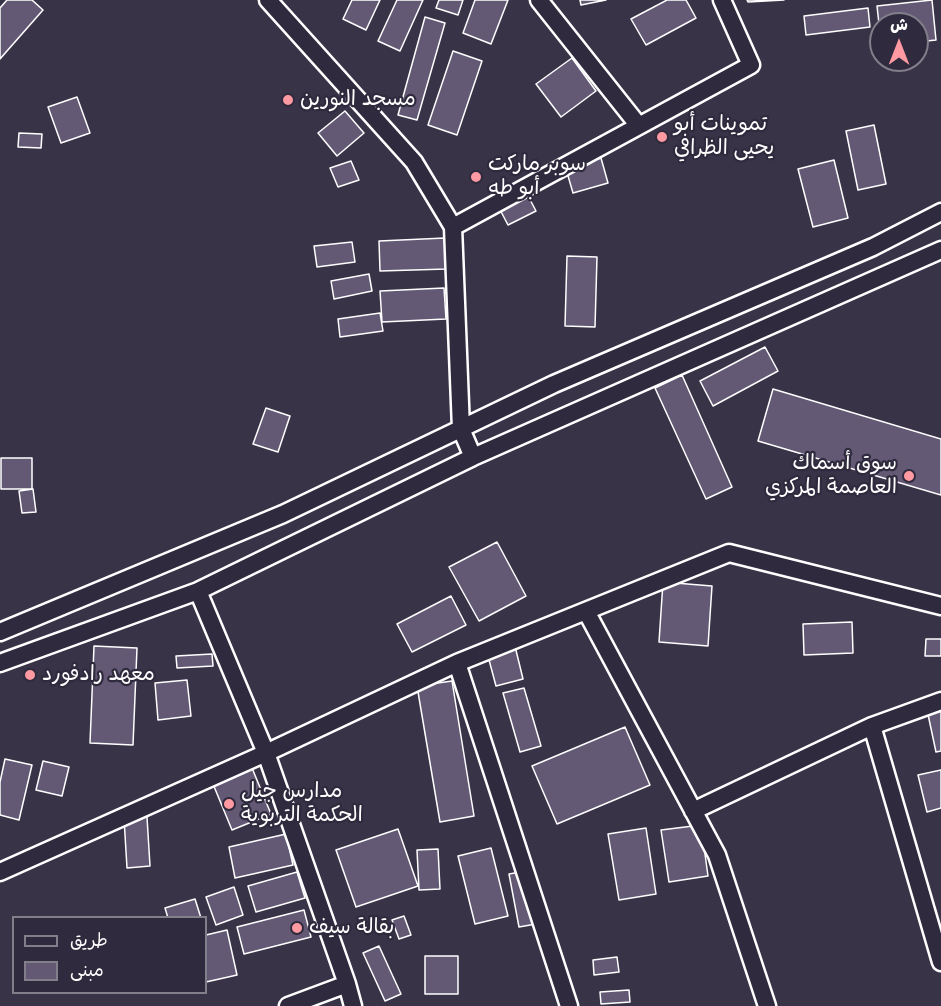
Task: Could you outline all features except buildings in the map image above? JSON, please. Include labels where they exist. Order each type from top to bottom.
[{"type":"street","points":[[268,0],[414,162],[453,227],[461,429],[473,457]]},
{"type":"street","points":[[539,0],[639,126]]},
{"type":"street","points":[[453,227],[752,65],[722,0]]},
{"type":"street","points":[[0,632],[283,514],[554,384],[873,247],[941,212]]},
{"type":"street","points":[[0,663],[198,591],[473,457],[941,250]]},
{"type":"street","points":[[0,872],[266,753],[457,663],[729,553],[941,606]]},
{"type":"street","points":[[198,591],[266,753],[353,1006]]},
{"type":"street","points":[[586,611],[717,855],[767,1006]]},
{"type":"street","points":[[457,663],[569,1006]]},
{"type":"street","points":[[693,811],[872,726],[941,701]]},
{"type":"street","points":[[872,726],[941,962]]},
{"type":"street","points":[[288,1006],[347,984]]},
{"type":"place","name":"مسجد النورين","points":[[288,100]]},
{"type":"place","name":"تموينات أبو يحيى الظرافي","points":[[662,137]]},
{"type":"place","name":"سوبر ماركت أبو طه","points":[[476,177]]},
{"type":"place","name":"سوق أسماك العاصمة المركزي","points":[[909,476]]},
{"type":"place","name":"معهد رادفورد","points":[[30,675]]},
{"type":"place","name":"مدارس جيل الحكمة التربوية","points":[[229,804]]},
{"type":"place","name":"بقالة سيف","points":[[297,928]]}]
